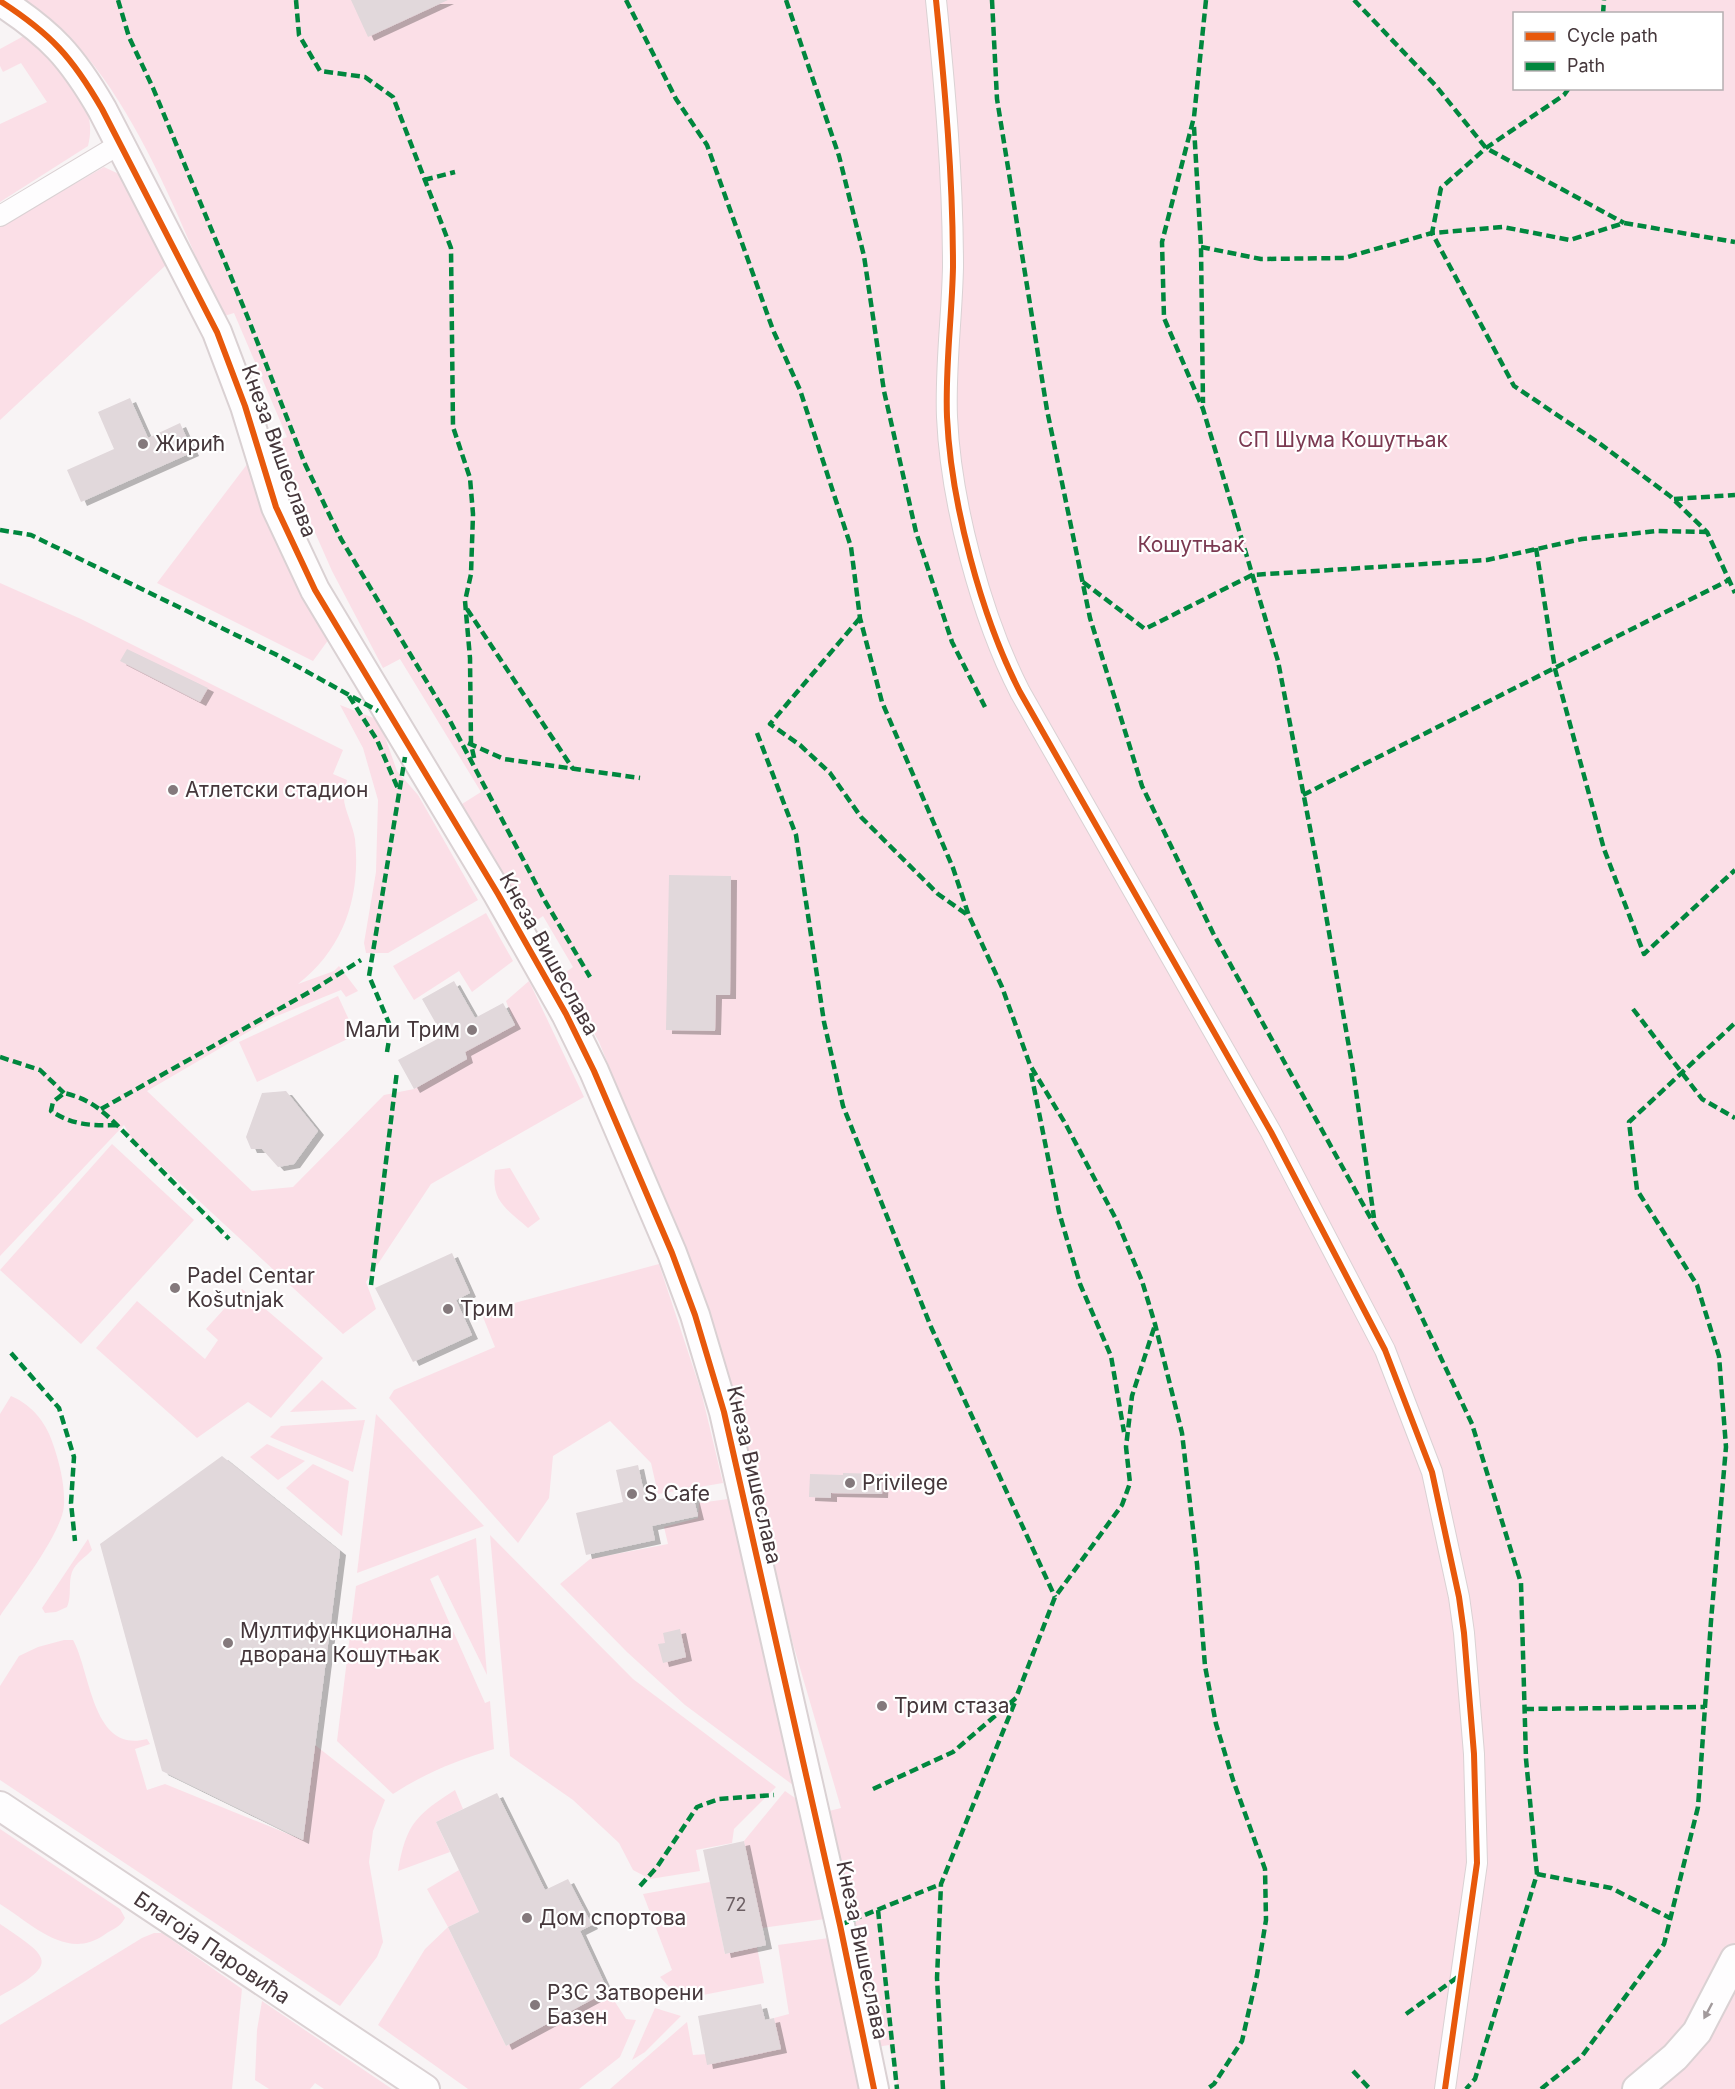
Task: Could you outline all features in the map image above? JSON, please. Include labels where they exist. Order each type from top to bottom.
[{"type":"street","points":[[936,0],[947,112],[953,268],[947,387],[948,428],[962,515],[991,629],[1020,692],[1282,1152],[1385,1350],[1432,1472],[1460,1597],[1474,1754],[1477,1863],[1445,2089]]},
{"type":"street","name":"Кнеза Вишеслава","points":[[0,1],[33,22],[56,42],[87,82],[224,348],[245,406],[274,501],[311,581],[498,894],[566,1014],[594,1071],[672,1253],[695,1315],[724,1412],[840,1925],[874,2089]]},
{"type":"street","points":[[0,216],[120,144]]},
{"type":"street","name":"Благоја Паровића","points":[[0,1806],[425,2089]]},
{"type":"street","points":[[1637,2089],[1675,2057],[1697,2032],[1735,1959]]},
{"type":"green space","name":"Кошутњак","points":[[22,0],[1735,0],[1735,2089],[898,2089],[889,2045],[877,2047],[829,1811],[841,1808],[793,1644],[712,1319],[599,1042],[562,975],[573,967],[543,916],[531,924],[462,804],[481,792],[400,659],[383,668],[332,571],[275,442],[287,437],[234,313],[221,317],[146,148],[108,85],[87,57],[64,34]]},
{"type":"green space","points":[[31,32],[64,69],[83,99],[90,130],[88,146],[0,202],[0,124],[47,102],[21,63],[3,72],[0,66],[0,49]]},
{"type":"green space","points":[[104,167],[119,174],[167,264],[0,420],[0,227]]},
{"type":"green space","points":[[248,463],[265,519],[297,585],[329,639],[313,661],[157,583]]},
{"type":"green space","points":[[0,583],[81,619],[343,750],[333,774],[347,780],[344,803],[355,839],[356,860],[352,900],[338,937],[314,970],[298,984],[334,971],[339,966],[358,991],[346,997],[341,990],[272,1018],[147,1091],[252,1191],[293,1187],[384,1095],[414,1089],[467,1059],[465,1051],[515,1025],[506,1001],[529,981],[584,1097],[431,1184],[366,1282],[376,1309],[343,1334],[132,1139],[124,1125],[0,1256]]},
{"type":"green space","points":[[340,705],[379,720],[397,771],[418,795],[478,900],[388,953],[366,953],[364,943],[376,872],[378,800],[363,748]]},
{"type":"green space","points":[[486,913],[513,961],[472,992],[459,971],[414,1000],[393,966]]},
{"type":"green space","points":[[338,996],[356,1035],[257,1082],[239,1042]]},
{"type":"green space","points":[[112,1144],[194,1220],[81,1344],[0,1270]]},
{"type":"green space","points":[[510,1168],[540,1219],[528,1228],[502,1204],[495,1190],[495,1170]]},
{"type":"green space","points":[[659,1264],[701,1391],[723,1483],[658,1494],[651,1463],[610,1421],[553,1456],[549,1498],[518,1543],[389,1398],[394,1390],[495,1347],[481,1312]]},
{"type":"green space","points":[[242,1289],[323,1358],[271,1418],[248,1402],[197,1438],[96,1348],[137,1301],[205,1359],[218,1340],[206,1329]]},
{"type":"green space","points":[[322,1380],[357,1409],[290,1412]]},
{"type":"green space","points":[[11,1396],[33,1410],[48,1431],[60,1468],[64,1505],[62,1517],[48,1546],[0,1616],[0,1414]]},
{"type":"green space","points":[[376,1414],[484,1526],[357,1573]]},
{"type":"green space","points":[[365,1420],[353,1472],[270,1437],[281,1426]]},
{"type":"green space","points":[[267,1444],[305,1461],[278,1480],[250,1457]]},
{"type":"green space","points":[[313,1464],[349,1481],[342,1536],[286,1488]]},
{"type":"green space","points":[[728,1499],[797,1788],[685,1705],[627,1652],[560,1584],[590,1559],[668,1544],[664,1527],[698,1518],[699,1503]]},
{"type":"green space","points":[[490,1535],[633,1679],[776,1787],[734,1829],[732,1843],[696,1850],[700,1871],[650,1879],[633,1870],[619,1843],[573,1800],[510,1756]]},
{"type":"green space","points":[[476,1538],[487,1675],[438,1575],[430,1579],[485,1703],[490,1701],[494,1749],[442,1768],[393,1794],[337,1741],[356,1586]]},
{"type":"green space","points":[[88,1539],[92,1550],[72,1572],[67,1607],[56,1612],[45,1613],[42,1608]]},
{"type":"green space","points":[[73,1640],[96,1707],[104,1723],[115,1734],[129,1740],[147,1739],[150,1744],[135,1749],[147,1790],[165,1784],[303,1840],[315,1745],[385,1800],[373,1831],[369,1862],[383,1942],[377,1957],[340,2006],[0,1780],[0,1686],[19,1656],[38,1647]]},
{"type":"green space","points":[[455,1790],[463,1809],[436,1822],[450,1852],[398,1871],[405,1842],[415,1822],[422,1814]]},
{"type":"green space","points":[[785,1791],[798,1800],[825,1919],[762,1928],[744,1841]]},
{"type":"green space","points":[[0,1829],[120,1909],[125,1918],[123,1922],[90,1942],[77,1944],[63,1942],[50,1937],[0,1904]]},
{"type":"green space","points":[[459,1870],[479,1912],[448,1927],[427,1889]]},
{"type":"green space","points":[[710,1882],[725,1954],[757,1947],[764,1983],[698,1996],[674,1992],[660,1977],[672,1970],[643,1894]]},
{"type":"green space","points":[[0,1924],[30,1945],[42,1960],[40,1968],[33,1976],[0,1996]]},
{"type":"green space","points":[[448,1927],[506,2046],[608,1991],[626,2019],[636,2020],[620,2057],[579,2089],[468,2089],[378,2025],[425,1949]]},
{"type":"green space","points":[[154,1933],[162,1933],[242,1989],[232,2089],[0,2089],[0,2025],[142,1938]]},
{"type":"green space","points":[[829,1938],[861,2089],[610,2089],[687,2022],[693,2055],[780,2049],[774,2018],[789,2014],[778,1945]]},
{"type":"green space","points":[[262,2001],[392,2089],[324,2089],[315,2083],[310,2089],[269,2089],[255,2080],[257,2030]]},
{"type":"green space","points":[[655,2008],[681,2016],[645,2052],[632,2060]]},
{"type":"building","points":[[351,0],[448,0],[368,37]]},
{"type":"building","points":[[130,398],[148,438],[180,423],[193,452],[81,502],[67,470],[114,449],[98,412]]},
{"type":"building","points":[[127,649],[208,688],[200,702],[120,661]]},
{"type":"building","points":[[669,875],[731,876],[730,995],[716,995],[715,1031],[666,1030]]},
{"type":"building","name":"Мали Трим","points":[[454,981],[475,1018],[503,1003],[515,1025],[465,1052],[467,1059],[414,1089],[398,1060],[443,1036],[422,999]]},
{"type":"building","points":[[286,1091],[318,1131],[294,1164],[278,1167],[262,1149],[251,1149],[246,1137],[262,1093]]},
{"type":"building","name":"Трим","points":[[452,1253],[470,1293],[456,1300],[472,1335],[413,1362],[375,1288]]},
{"type":"building","name":"Мултифункционална дворана Кошутњак","points":[[222,1456],[340,1551],[303,1840],[162,1771],[100,1544]]},
{"type":"building","points":[[638,1465],[646,1502],[692,1492],[698,1516],[652,1526],[655,1540],[586,1555],[576,1513],[623,1502],[616,1470]]},
{"type":"building","points":[[843,1473],[883,1474],[882,1494],[831,1493],[831,1498],[809,1497],[810,1474],[843,1475]]},
{"type":"building","points":[[680,1629],[686,1657],[663,1663],[658,1644],[665,1643],[663,1633]]},
{"type":"building","name":"Дом спортова","points":[[497,1793],[545,1890],[568,1879],[592,1925],[580,1931],[608,1991],[506,2046],[448,1927],[479,1912],[436,1822]]},
{"type":"building","points":[[744,1841],[766,1945],[725,1954],[703,1850]]},
{"type":"building","points":[[761,2004],[765,2020],[774,2018],[781,2049],[707,2065],[698,2016]]},
{"type":"marked path","points":[[118,0],[129,37],[153,88],[248,318],[305,464],[341,539],[448,717],[545,901],[590,977]]},
{"type":"marked path","points":[[296,0],[299,35],[320,71],[365,77],[393,97],[451,248],[453,427],[470,478],[473,514],[471,574],[465,601],[470,658],[471,744],[475,762]]},
{"type":"marked path","points":[[626,0],[676,99],[707,145],[773,330],[800,390],[851,547],[860,618],[882,702],[953,868],[969,916],[1002,987],[1030,1065],[1065,1123],[1117,1221],[1142,1281],[1155,1324],[1182,1433],[1197,1564],[1205,1666],[1216,1724],[1233,1780],[1265,1869],[1266,1920],[1257,1975],[1242,2041],[1214,2084],[1207,2089]]},
{"type":"marked path","points":[[786,0],[839,156],[864,256],[884,391],[916,532],[952,642],[985,707]]},
{"type":"marked path","points":[[992,0],[997,99],[1047,410],[1090,618],[1142,786],[1213,933],[1401,1273],[1472,1424],[1521,1583],[1526,1759],[1537,1874],[1475,2079],[1466,2089]]},
{"type":"marked path","points":[[1206,0],[1194,117],[1162,242],[1164,318],[1203,409],[1278,661],[1353,1070],[1374,1218]]},
{"type":"marked path","points":[[1354,0],[1436,86],[1486,148],[1624,223]]},
{"type":"marked path","points":[[1603,12],[1604,0]]},
{"type":"marked path","points":[[1568,90],[1564,95],[1486,148],[1441,188],[1432,233],[1514,386],[1599,443],[1670,496],[1707,532],[1735,593]]},
{"type":"marked path","points":[[1194,127],[1201,247],[1203,403]]},
{"type":"marked path","points":[[424,180],[455,172]]},
{"type":"marked path","points":[[1201,247],[1261,259],[1344,258],[1432,233],[1503,227],[1570,240],[1624,223],[1735,242]]},
{"type":"marked path","points":[[1674,499],[1735,495]]},
{"type":"marked path","points":[[0,530],[31,535],[275,654],[378,711]]},
{"type":"marked path","points":[[1083,582],[1145,629],[1252,575],[1487,560],[1582,539],[1657,531],[1707,532]]},
{"type":"marked path","points":[[1536,548],[1555,669],[1604,849],[1644,954],[1735,870]]},
{"type":"marked path","points":[[1303,795],[1729,580]]},
{"type":"marked path","points":[[467,609],[573,769]]},
{"type":"marked path","points":[[860,618],[770,724],[800,745],[830,773],[861,817],[938,894],[969,916]]},
{"type":"marked path","points":[[349,696],[377,740],[399,791]]},
{"type":"marked path","points":[[757,733],[796,835],[824,1022],[843,1106],[931,1327],[1055,1597]]},
{"type":"marked path","points":[[468,743],[504,759],[640,778]]},
{"type":"marked path","points":[[387,1052],[391,1028],[369,976],[405,757]]},
{"type":"marked path","points":[[101,1109],[313,990],[361,960]]},
{"type":"marked path","points":[[1633,1009],[1702,1099],[1735,1118]]},
{"type":"marked path","points":[[1541,2089],[1582,2056],[1664,1944],[1698,1807],[1726,1447],[1719,1356],[1697,1285],[1637,1190],[1629,1122],[1735,1023]]},
{"type":"marked path","points":[[0,1057],[40,1070],[64,1093]]},
{"type":"marked path","points":[[371,1285],[397,1071]]},
{"type":"marked path","points":[[1031,1073],[1059,1212],[1080,1284],[1111,1356],[1124,1432]]},
{"type":"marked path","points":[[117,1125],[91,1125],[75,1122],[51,1111],[53,1102],[64,1093],[87,1101],[99,1109],[117,1125],[229,1239]]},
{"type":"marked path","points":[[873,1789],[953,1752],[1016,1698],[1055,1597],[1122,1505],[1130,1483],[1126,1447],[1132,1396],[1155,1325]]},
{"type":"marked path","points":[[11,1353],[59,1408],[74,1457],[71,1503],[75,1541]]},
{"type":"marked path","points":[[943,2089],[937,1978],[941,1884],[1015,1702]]},
{"type":"marked path","points":[[1525,1709],[1705,1707]]},
{"type":"marked path","points":[[640,1886],[657,1867],[697,1807],[719,1799],[774,1795]]},
{"type":"marked path","points":[[1537,1874],[1611,1888],[1670,1918]]},
{"type":"marked path","points":[[840,1925],[941,1884]]},
{"type":"marked path","points":[[878,1910],[897,2089]]},
{"type":"marked path","points":[[1406,2014],[1462,1974]]},
{"type":"marked path","points":[[1353,2071],[1370,2089]]},
{"type":"cycle path","points":[[936,0],[948,134],[953,234],[947,417],[955,486],[970,558],[981,594],[1006,662],[1020,692],[1271,1132],[1385,1350],[1432,1472],[1459,1597],[1464,1633],[1474,1754],[1477,1863],[1445,2089]]},
{"type":"cycle path","points":[[0,1],[33,24],[59,48],[81,75],[102,109],[217,332],[245,406],[276,507],[315,590],[498,894],[566,1014],[594,1071],[672,1253],[695,1315],[724,1412],[840,1925],[874,2089]]},
{"type":"place","name":"Жирић","points":[[143,444]]},
{"type":"place","name":"Атлетски стадион","points":[[173,790]]},
{"type":"place","name":"Мали Трим","points":[[472,1030]]},
{"type":"place","name":"Padel Centar Košutnjak","points":[[175,1288]]},
{"type":"place","name":"Трим","points":[[448,1309]]},
{"type":"place","name":"Privilege","points":[[850,1483]]},
{"type":"place","name":"S Cafe","points":[[632,1494]]},
{"type":"place","name":"Мултифункционална дворана Кошутњак","points":[[228,1643]]},
{"type":"place","name":"Трим стаза","points":[[882,1706]]},
{"type":"place","name":"Дом спортова","points":[[527,1918]]},
{"type":"place","name":"РЗС Затворени Базен","points":[[535,2005]]},
{"type":"park label","name":"СП Шума Кошутњак","points":[[1343,440]]}]
